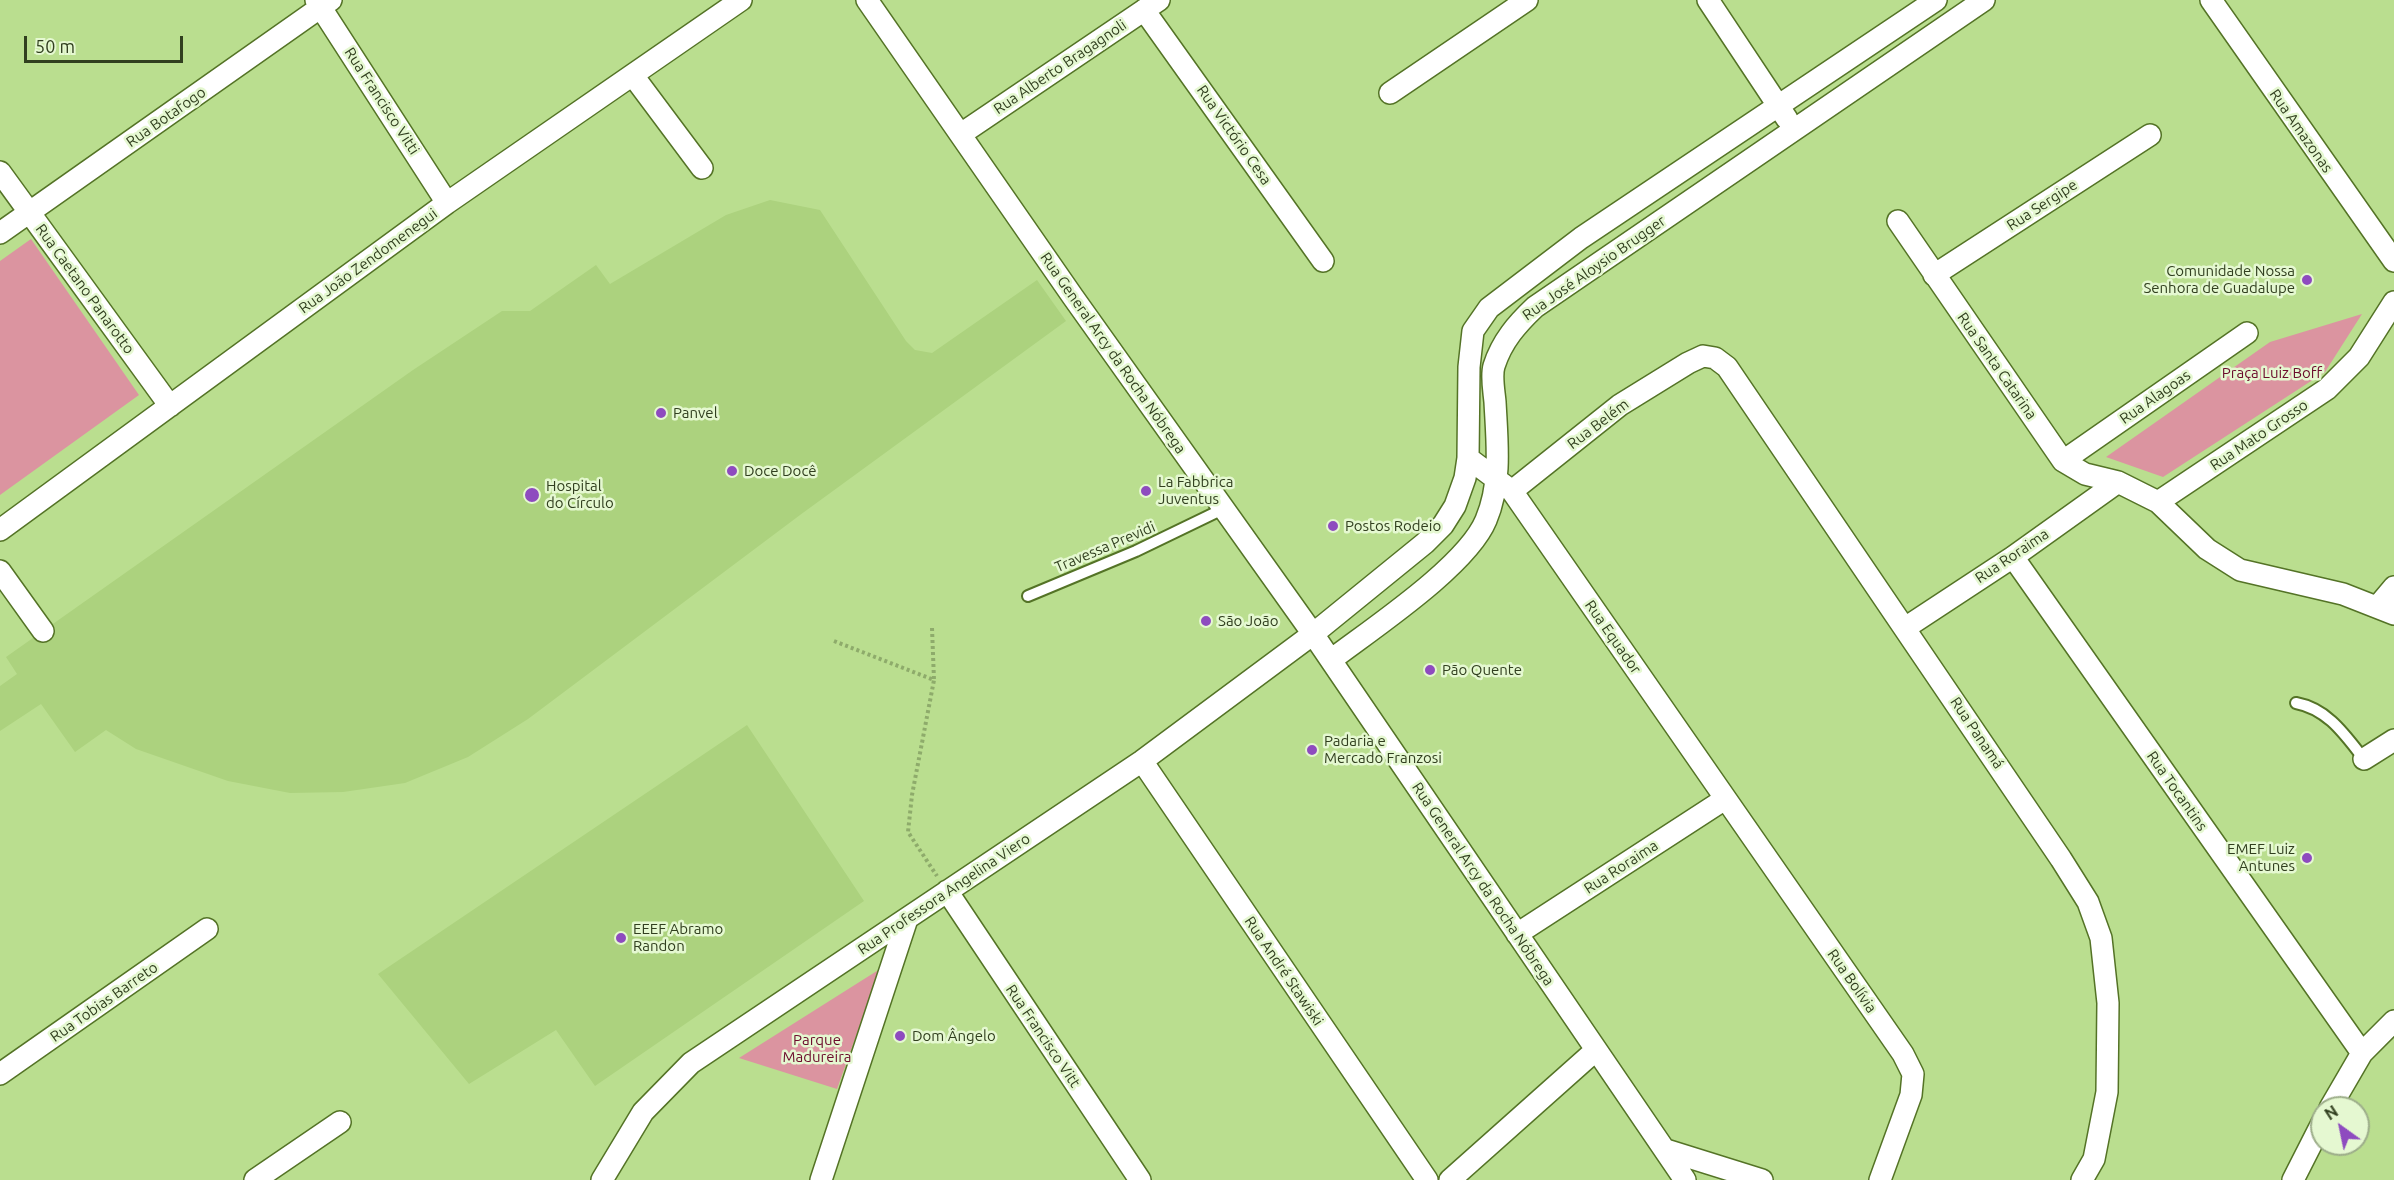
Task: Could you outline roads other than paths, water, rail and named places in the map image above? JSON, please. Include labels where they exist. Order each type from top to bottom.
[{"type":"street","name":"Rua João Zendomenegui","points":[[0,530],[447,203],[741,0]]},
{"type":"street","name":"Rua General Arcy da Rocha Nóbrega","points":[[867,0],[1073,297],[1313,634],[1685,1180]]},
{"type":"street","points":[[1389,93],[1527,0]]},
{"type":"street","points":[[1708,0],[1794,130]]},
{"type":"street","name":"Rua José Aloysio Brugger","points":[[1313,634],[1425,543],[1443,525],[1455,506],[1468,458],[1469,367],[1473,331],[1489,308],[1581,238],[1936,0]]},
{"type":"street","name":"Rua José Aloysio Brugger","points":[[1331,660],[1450,567],[1472,543],[1486,520],[1505,484],[1493,368],[1503,344],[1518,322],[1535,307],[1984,0]]},
{"type":"street","name":"Rua Amazonas","points":[[2211,0],[2394,261]]},
{"type":"street","name":"Rua Francisco Vitti","points":[[323,2],[447,203]]},
{"type":"street","name":"Rua Botafogo","points":[[0,233],[323,2]]},
{"type":"street","name":"Rua Alberto Bragagnoli","points":[[961,134],[1152,5]]},
{"type":"street","name":"Rua Victório Cesa","points":[[1152,5],[1323,261]]},
{"type":"street","points":[[634,76],[702,168]]},
{"type":"street","name":"Rua Sergipe","points":[[1934,275],[2150,135]]},
{"type":"street","name":"Rua Caetano Panarotto","points":[[0,172],[170,406]]},
{"type":"street","name":"Rua Santa Catarina","points":[[1898,221],[2063,461],[2085,474],[2118,482],[2158,502],[2207,549],[2240,570],[2343,594],[2386,610]]},
{"type":"street","points":[[1581,238],[1598,264]]},
{"type":"street","points":[[1518,284],[1535,307]]},
{"type":"street","name":"Rua Mato Grosso","points":[[2158,502],[2328,389],[2359,357],[2394,302]]},
{"type":"street","name":"Rua Alagoas","points":[[2063,461],[2247,333]]},
{"type":"street","name":"Rua Panamá","points":[[1688,363],[1703,356],[1715,358],[1727,367],[2088,902],[2101,938],[2108,1003],[2107,1092],[2094,1160],[2082,1180]]},
{"type":"street","name":"Rua Belém","points":[[1505,484],[1620,405],[1688,363]]},
{"type":"street","points":[[1469,367],[1493,368]]},
{"type":"street","points":[[1468,458],[1505,484]]},
{"type":"street","name":"Rua Roraima","points":[[1905,628],[2013,557],[2118,482]]},
{"type":"street","name":"Rua Equador","points":[[1505,484],[1725,799]]},
{"type":"street","points":[[1425,543],[1450,567]]},
{"type":"street","name":"Rua Tocantins","points":[[2013,557],[2362,1053]]},
{"type":"street","points":[[0,571],[43,631]]},
{"type":"street","points":[[2386,610],[2394,587]]},
{"type":"street","name":"Rua Professora Angelina Viero","points":[[602,1180],[643,1112],[691,1063],[1142,761],[1313,634]]},
{"type":"street","points":[[2364,759],[2394,740]]},
{"type":"street","name":"Rua André Stawiski","points":[[1142,761],[1426,1180]]},
{"type":"street","name":"Rua Roraima","points":[[1517,934],[1725,799]]},
{"type":"street","name":"Rua Bolívia","points":[[1725,799],[1903,1054],[1912,1074],[1911,1095],[1880,1180]]},
{"type":"street","name":"Rua Francisco Vitt","points":[[947,891],[1140,1180]]},
{"type":"street","points":[[821,1180],[907,919]]},
{"type":"street","name":"Rua Tobias Barreto","points":[[0,1074],[207,929]]},
{"type":"street","points":[[2337,1096],[2362,1053],[2394,1021]]},
{"type":"street","points":[[1450,1180],[1596,1050]]},
{"type":"street","points":[[255,1180],[340,1122]]},
{"type":"street","points":[[2293,1180],[2310,1147]]},
{"type":"street","points":[[1666,1150],[1762,1180]]},
{"type":"lane","name":"Travessa Previdi","points":[[1028,596],[1136,551],[1225,508]]},
{"type":"lane","points":[[2296,703],[2312,706],[2327,716],[2364,759]]},
{"type":"place","name":"Comunidade Nossa Senhora de Guadalupe","points":[[2307,280]]},
{"type":"place","name":"Panvel","points":[[661,413]]},
{"type":"place","name":"Doce Docê","points":[[732,471]]},
{"type":"place","name":"La Fabbrica Juventus","points":[[1146,491]]},
{"type":"place","name":"Hospital do Círculo","points":[[532,495]]},
{"type":"place","name":"Postos Rodeio","points":[[1333,526]]},
{"type":"place","name":"São João","points":[[1206,621]]},
{"type":"place","name":"Pão Quente","points":[[1430,670]]},
{"type":"place","name":"Padaria e Mercado Franzosi","points":[[1312,750]]},
{"type":"place","name":"EMEF Luiz Antunes","points":[[2307,858]]},
{"type":"place","name":"EEEF Abramo Randon","points":[[621,938]]},
{"type":"place","name":"Dom Ângelo","points":[[900,1036]]},
{"type":"park label","name":"Praça Luiz Boff","points":[[2272,373]]},
{"type":"park label","name":"Parque Madureira","points":[[817,1048]]}]
